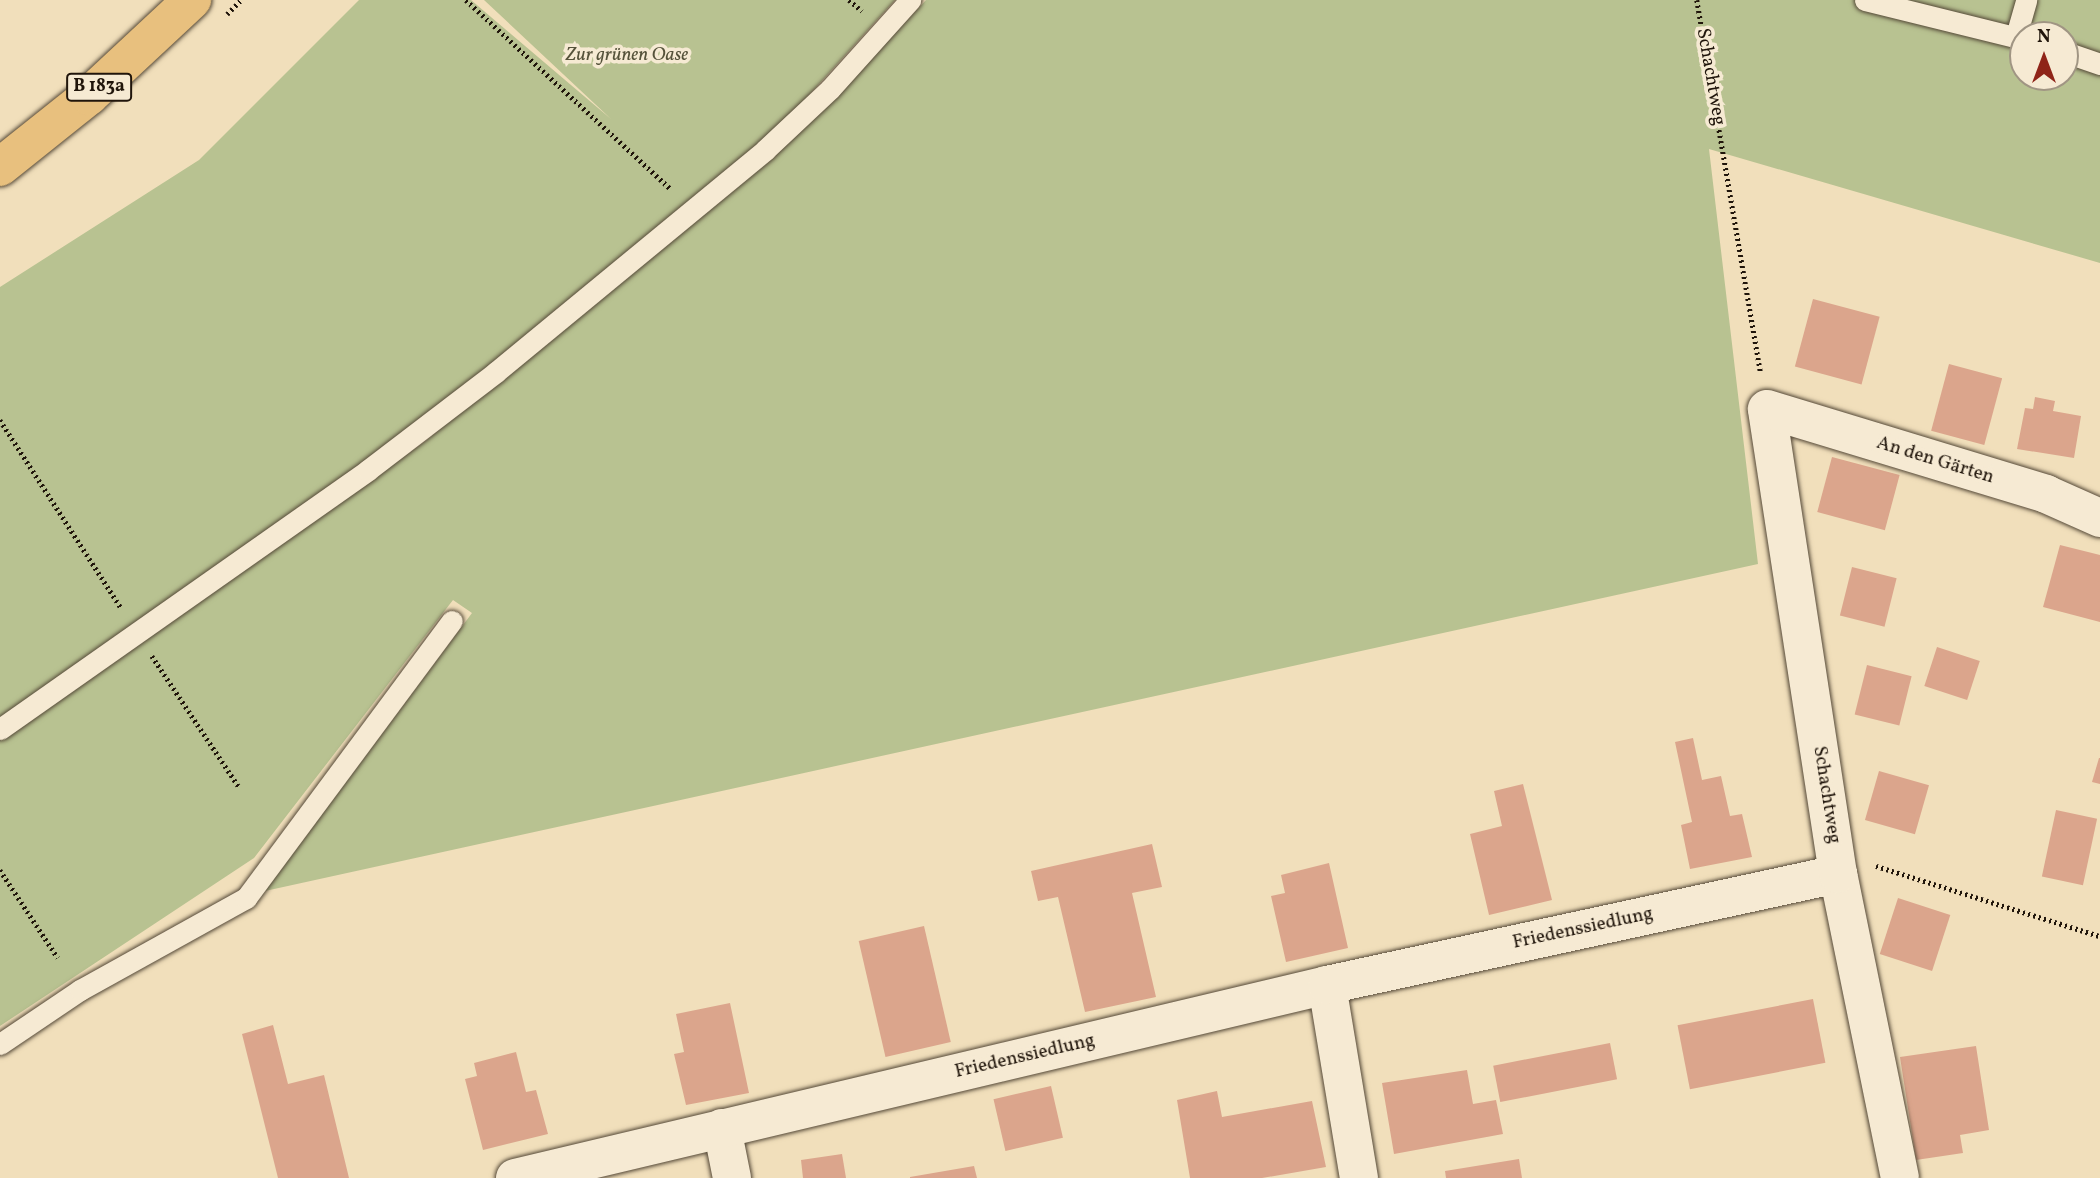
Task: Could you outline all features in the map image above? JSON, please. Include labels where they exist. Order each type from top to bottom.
[{"type":"main road","name":"B 183a","points":[[0,167],[89,96],[192,0]]},
{"type":"street","name":"An den Gärten","points":[[1768,410],[2046,494],[2094,517]]},
{"type":"street","name":"Schachtweg","points":[[1768,410],[1837,863],[1900,1178]]},
{"type":"street","name":"Friedenssiedlung","points":[[514,1178],[1837,863]]},
{"type":"street","points":[[1328,985],[1359,1178]]},
{"type":"street","points":[[722,1128],[732,1178]]},
{"type":"lane","points":[[0,730],[400,446],[690,206],[765,150],[830,89],[910,0]]},
{"type":"lane","points":[[1865,0],[2009,36]]},
{"type":"lane","points":[[2022,21],[2026,0]]},
{"type":"lane","points":[[2079,57],[2100,64]]},
{"type":"lane","points":[[0,1044],[79,990],[246,898],[452,621]]},
{"type":"path","points":[[466,0],[690,206]]},
{"type":"path","name":"Schachtweg","points":[[1696,0],[1768,410]]},
{"type":"path","points":[[0,420],[239,787]]},
{"type":"path","points":[[1837,863],[2100,936]]},
{"type":"path","points":[[0,870],[58,958]]},
{"type":"green space","name":"Zur grünen Oase","points":[[359,0],[471,0],[611,119],[484,0],[895,0],[790,116],[344,500],[427,440],[838,95],[926,0],[2100,0],[2100,263],[1709,149],[1758,564],[265,891],[472,613],[453,600],[254,858],[0,1026],[0,287],[199,160]]},
{"type":"building","points":[[1813,299],[1880,317],[1862,384],[1795,367]]},
{"type":"building","points":[[1949,364],[2002,378],[1984,445],[1931,431]]},
{"type":"building","points":[[2035,397],[2055,401],[2053,411],[2081,416],[2074,458],[2017,449],[2025,408],[2033,409]]},
{"type":"building","points":[[1832,457],[1900,475],[1885,530],[1817,512]]},
{"type":"building","points":[[2060,545],[2100,555],[2100,622],[2043,607]]},
{"type":"building","points":[[1852,567],[1897,578],[1885,627],[1840,616]]},
{"type":"building","points":[[1937,647],[1980,661],[1967,700],[1924,686]]},
{"type":"building","points":[[1867,665],[1912,676],[1899,726],[1855,714]]},
{"type":"building","points":[[1693,738],[1702,780],[1721,776],[1730,816],[1742,814],[1752,857],[1690,869],[1681,825],[1692,822],[1675,742]]},
{"type":"building","points":[[2100,758],[2100,784],[2092,782]]},
{"type":"building","points":[[1879,771],[1929,785],[1915,834],[1865,820]]},
{"type":"building","points":[[1523,784],[1552,900],[1489,915],[1470,834],[1502,826],[1494,791]]},
{"type":"building","points":[[2056,810],[2097,819],[2083,885],[2042,877]]},
{"type":"building","points":[[1152,844],[1162,887],[1132,893],[1156,997],[1085,1012],[1058,897],[1038,901],[1031,871]]},
{"type":"building","points":[[1329,863],[1348,948],[1286,962],[1271,896],[1285,893],[1281,875]]},
{"type":"building","points":[[1898,898],[1950,915],[1932,971],[1880,954]]},
{"type":"building","points":[[924,926],[951,1042],[885,1057],[859,941]]},
{"type":"building","points":[[1813,999],[1825,1063],[1690,1089],[1678,1025]]},
{"type":"building","points":[[730,1003],[749,1093],[686,1105],[674,1054],[684,1052],[676,1014]]},
{"type":"building","points":[[273,1025],[288,1084],[324,1075],[349,1178],[278,1178],[242,1034]]},
{"type":"building","points":[[1610,1043],[1617,1079],[1500,1102],[1493,1066]]},
{"type":"building","points":[[1976,1046],[1989,1130],[1960,1135],[1963,1153],[1916,1160],[1900,1057]]},
{"type":"building","points":[[516,1052],[526,1092],[536,1090],[548,1134],[483,1150],[465,1079],[477,1076],[474,1063]]},
{"type":"building","points":[[1467,1070],[1473,1104],[1496,1100],[1503,1134],[1394,1154],[1382,1083]]},
{"type":"building","points":[[1051,1086],[1063,1138],[1005,1151],[994,1099]]},
{"type":"building","points":[[1217,1091],[1222,1117],[1312,1101],[1326,1167],[1262,1178],[1190,1178],[1177,1100]]},
{"type":"building","points":[[842,1154],[846,1178],[803,1178],[801,1160]]},
{"type":"building","points":[[1519,1159],[1522,1178],[1446,1178],[1445,1171]]},
{"type":"building","points":[[974,1166],[977,1178],[910,1178],[910,1177]]}]
